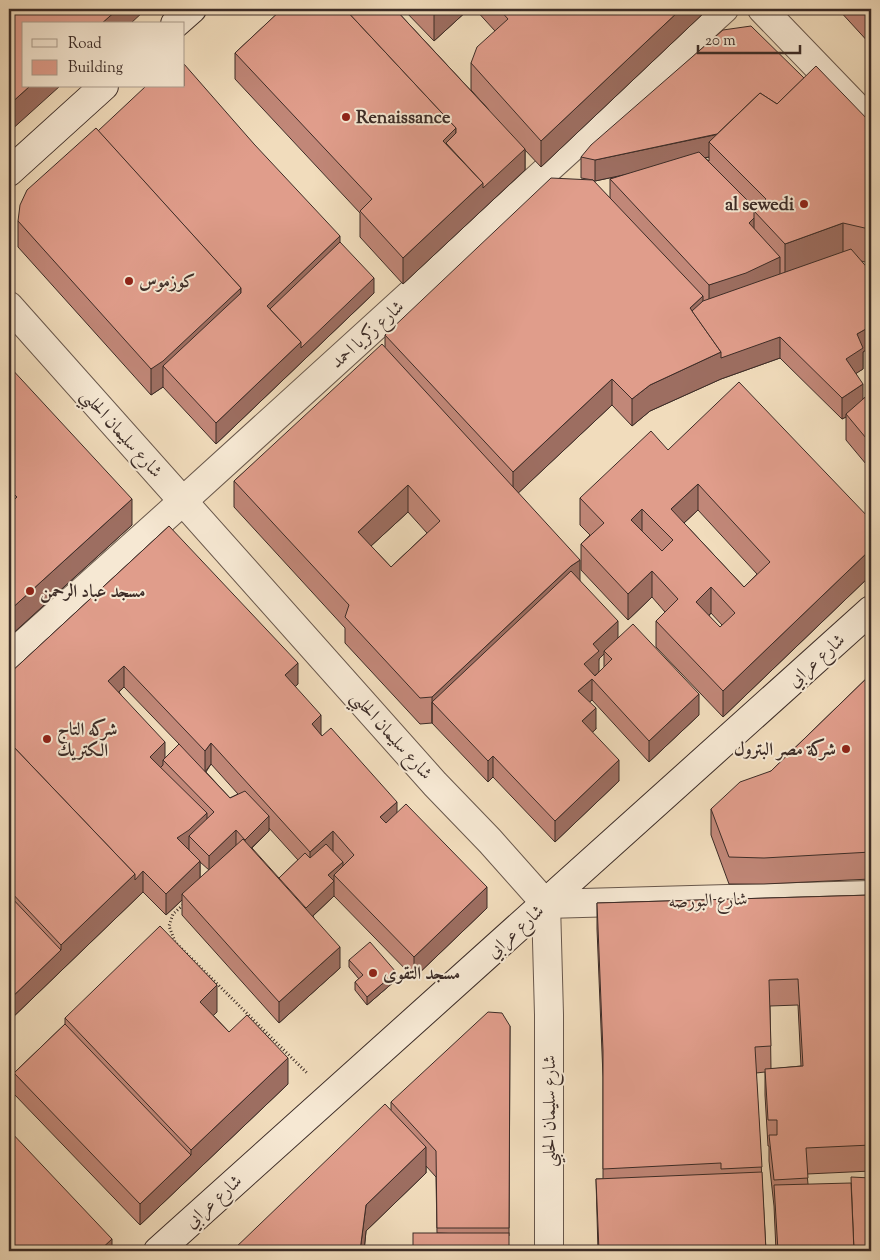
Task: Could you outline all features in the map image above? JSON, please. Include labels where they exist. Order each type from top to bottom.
[{"type":"street","points":[[177,22],[192,9]]},
{"type":"street","name":"شارع زكريا احمد","points":[[9,657],[724,9]]},
{"type":"street","points":[[762,9],[871,122]]},
{"type":"street","points":[[9,172],[102,88]]},
{"type":"street","points":[[519,156],[539,178],[566,186]]},
{"type":"street","name":"شارع سليمان الحلبي","points":[[9,306],[546,904],[549,1015],[549,1251]]},
{"type":"street","name":"شارع عرابي","points":[[158,1251],[871,610]]},
{"type":"street","name":"شارع البورصه","points":[[546,904],[871,895]]},
{"type":"path","points":[[187,901],[173,914],[169,926],[176,942],[330,1096]]},
{"type":"building","points":[[9,9],[118,9],[103,22],[22,22],[22,88],[28,88],[9,105]]},
{"type":"building","name":"Renaissance","points":[[282,9],[345,9],[456,128],[443,141],[483,183],[403,258],[360,211],[372,199],[235,53]]},
{"type":"building","points":[[345,9],[395,9],[525,149],[483,188],[483,183],[446,143],[456,133],[456,128]]},
{"type":"building","points":[[428,9],[441,9],[434,15]]},
{"type":"building","points":[[499,9],[681,9],[541,141],[471,63],[477,47],[508,19]]},
{"type":"building","points":[[862,9],[871,9],[871,19]]},
{"type":"building","points":[[751,26],[804,78],[777,104],[760,93],[717,134],[595,160],[581,157],[591,145],[723,30]]},
{"type":"building","points":[[185,65],[254,144],[340,236],[267,306],[301,342],[216,423],[163,366],[241,293],[241,288],[98,131],[144,88],[185,88]]},
{"type":"building","name":"al sewedi","points":[[816,66],[871,123],[871,227],[869,229],[843,223],[785,244],[754,211],[766,199],[709,142],[760,93],[777,104]]},
{"type":"building","name":"كوزموس","points":[[96,128],[241,288],[163,361],[151,369],[18,221],[20,205],[27,190]]},
{"type":"building","points":[[699,152],[756,209],[754,211],[754,218],[749,223],[780,257],[746,273],[709,285],[610,179]]},
{"type":"building","points":[[551,178],[593,180],[703,296],[690,308],[721,352],[650,385],[632,399],[612,379],[513,472],[385,335]]},
{"type":"building","points":[[340,242],[374,278],[301,348],[301,342],[270,309]]},
{"type":"building","points":[[851,249],[871,272],[871,326],[857,334],[863,348],[846,359],[863,384],[842,398],[780,337],[721,358],[721,352],[692,311],[703,301]]},
{"type":"building","points":[[382,344],[580,560],[571,566],[432,697],[420,698],[345,617],[349,605],[234,481]],"holes":[[[408,485],[440,521],[391,567],[358,532]]]},
{"type":"building","points":[[9,366],[132,499],[9,611],[9,505],[17,497],[9,489]]},
{"type":"building","points":[[739,382],[871,520],[871,549],[723,691],[656,621],[678,599],[652,571],[628,594],[581,544],[604,523],[580,498],[651,431],[668,450]],"holes":[[[698,484],[770,562],[744,587],[671,509]],[[642,509],[673,540],[662,551],[631,520]],[[711,587],[735,613],[720,627],[696,602]]]},
{"type":"building","points":[[871,392],[871,444],[846,414]]},
{"type":"building","points":[[169,526],[298,663],[285,675],[321,715],[312,724],[322,736],[331,728],[397,802],[380,817],[386,823],[406,804],[487,887],[414,957],[334,875],[354,855],[333,831],[310,852],[211,743],[205,751],[124,666],[108,681],[165,742],[150,757],[207,813],[189,830],[177,838],[200,861],[166,894],[143,871],[135,880],[135,874],[9,742],[9,674]]},
{"type":"building","points":[[571,571],[618,621],[593,644],[599,651],[584,664],[595,676],[612,659],[604,651],[633,624],[699,694],[649,741],[592,679],[578,691],[596,708],[582,721],[619,760],[555,821],[493,756],[488,761],[432,702]]},
{"type":"building","name":"شركة مصر البترول","points":[[871,674],[871,852],[764,858],[729,857],[711,809],[740,782],[771,771]]},
{"type":"building","points":[[9,742],[135,874],[61,945],[9,890]]},
{"type":"building","points":[[179,744],[230,798],[245,791],[269,816],[245,840],[236,830],[209,856],[189,836],[214,812],[163,760]]},
{"type":"building","points":[[243,839],[340,947],[279,1002],[182,894]]},
{"type":"building","points":[[326,844],[343,862],[328,875],[334,881],[306,908],[279,878],[305,853],[310,858]]},
{"type":"building","points":[[9,895],[61,950],[9,1000]]},
{"type":"building","points":[[871,895],[871,1145],[806,1148],[808,1178],[774,1180],[769,1135],[777,1135],[777,1120],[768,1120],[765,1069],[803,1066],[798,979],[769,980],[771,1046],[755,1047],[762,1167],[721,1169],[721,1163],[603,1169],[603,1051],[597,903]]},
{"type":"building","points":[[160,926],[217,985],[200,1002],[229,1032],[247,1015],[288,1058],[191,1150],[65,1018]]},
{"type":"building","name":"مسجد التقوى","points":[[370,942],[396,972],[367,997],[355,982],[363,975],[349,960]]},
{"type":"building","points":[[488,1012],[502,1013],[510,1026],[509,1228],[437,1228],[436,1151],[391,1102]]},
{"type":"building","points":[[65,1024],[191,1155],[140,1204],[14,1073]]},
{"type":"building","points":[[385,1104],[426,1147],[366,1205],[360,1251],[232,1251]]},
{"type":"building","points":[[9,1130],[112,1239],[99,1251],[9,1251]]},
{"type":"building","points":[[762,1172],[766,1251],[599,1251],[596,1179]]},
{"type":"building","points":[[851,1177],[871,1178],[871,1251],[854,1251]]},
{"type":"building","points":[[851,1183],[854,1251],[778,1251],[774,1185]]},
{"type":"building","points":[[413,1233],[509,1233],[509,1251],[413,1251]]},
{"type":"place","name":"Renaissance","points":[[346,117]]},
{"type":"place","name":"al sewedi","points":[[804,204]]},
{"type":"place","name":"كوزموس","points":[[129,281]]},
{"type":"place","name":"مسجد عباد الرحمن","points":[[30,591]]},
{"type":"place","name":"شركه التاج الكتريك","points":[[47,739]]},
{"type":"place","name":"شركة مصر البترول","points":[[846,749]]},
{"type":"place","name":"مسجد التقوى","points":[[373,973]]}]
